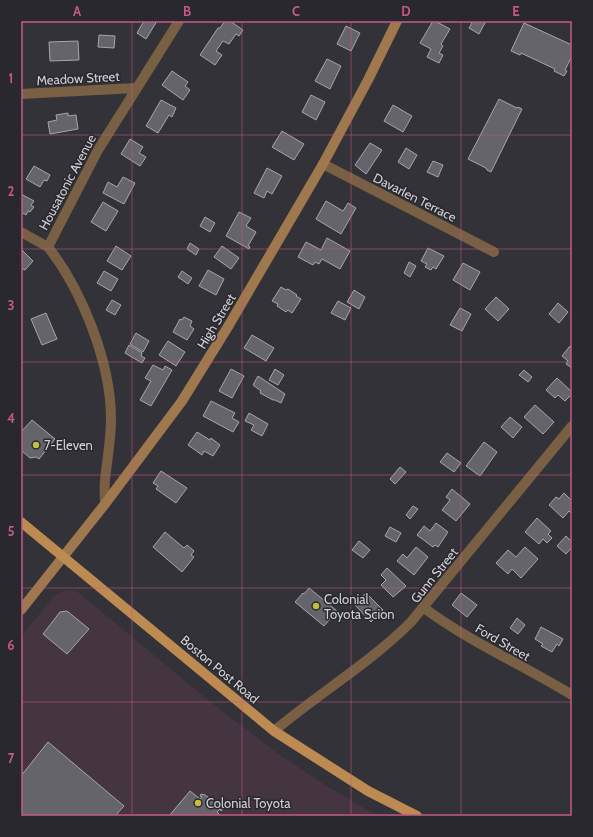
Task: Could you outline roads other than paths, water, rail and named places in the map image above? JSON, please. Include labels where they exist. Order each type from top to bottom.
[{"type":"main road","name":"High Street","points":[[21,610],[64,557],[182,402],[323,164],[368,80],[397,21]]},
{"type":"main road","name":"Boston Post Road","points":[[21,522],[274,731],[368,791],[417,816]]},
{"type":"street","name":"Housatonic Avenue","points":[[105,504],[105,481],[111,421],[111,406],[107,380],[94,332],[66,272],[48,246],[98,150],[179,21]]},
{"type":"street","name":"Meadow Street","points":[[21,94],[136,88]]},
{"type":"street","name":"Davarlen Terrace","points":[[323,164],[494,252]]},
{"type":"street","points":[[21,232],[48,246]]},
{"type":"street","name":"Gunn Street","points":[[274,731],[298,711],[382,649],[407,626],[424,608],[572,426]]},
{"type":"street","name":"Ford Street","points":[[424,608],[479,644],[572,695]]},
{"type":"place","name":"7-Eleven","points":[[36,445]]},
{"type":"place","name":"Colonial Toyota Scion","points":[[316,606]]},
{"type":"place","name":"Colonial Toyota","points":[[198,803]]}]
